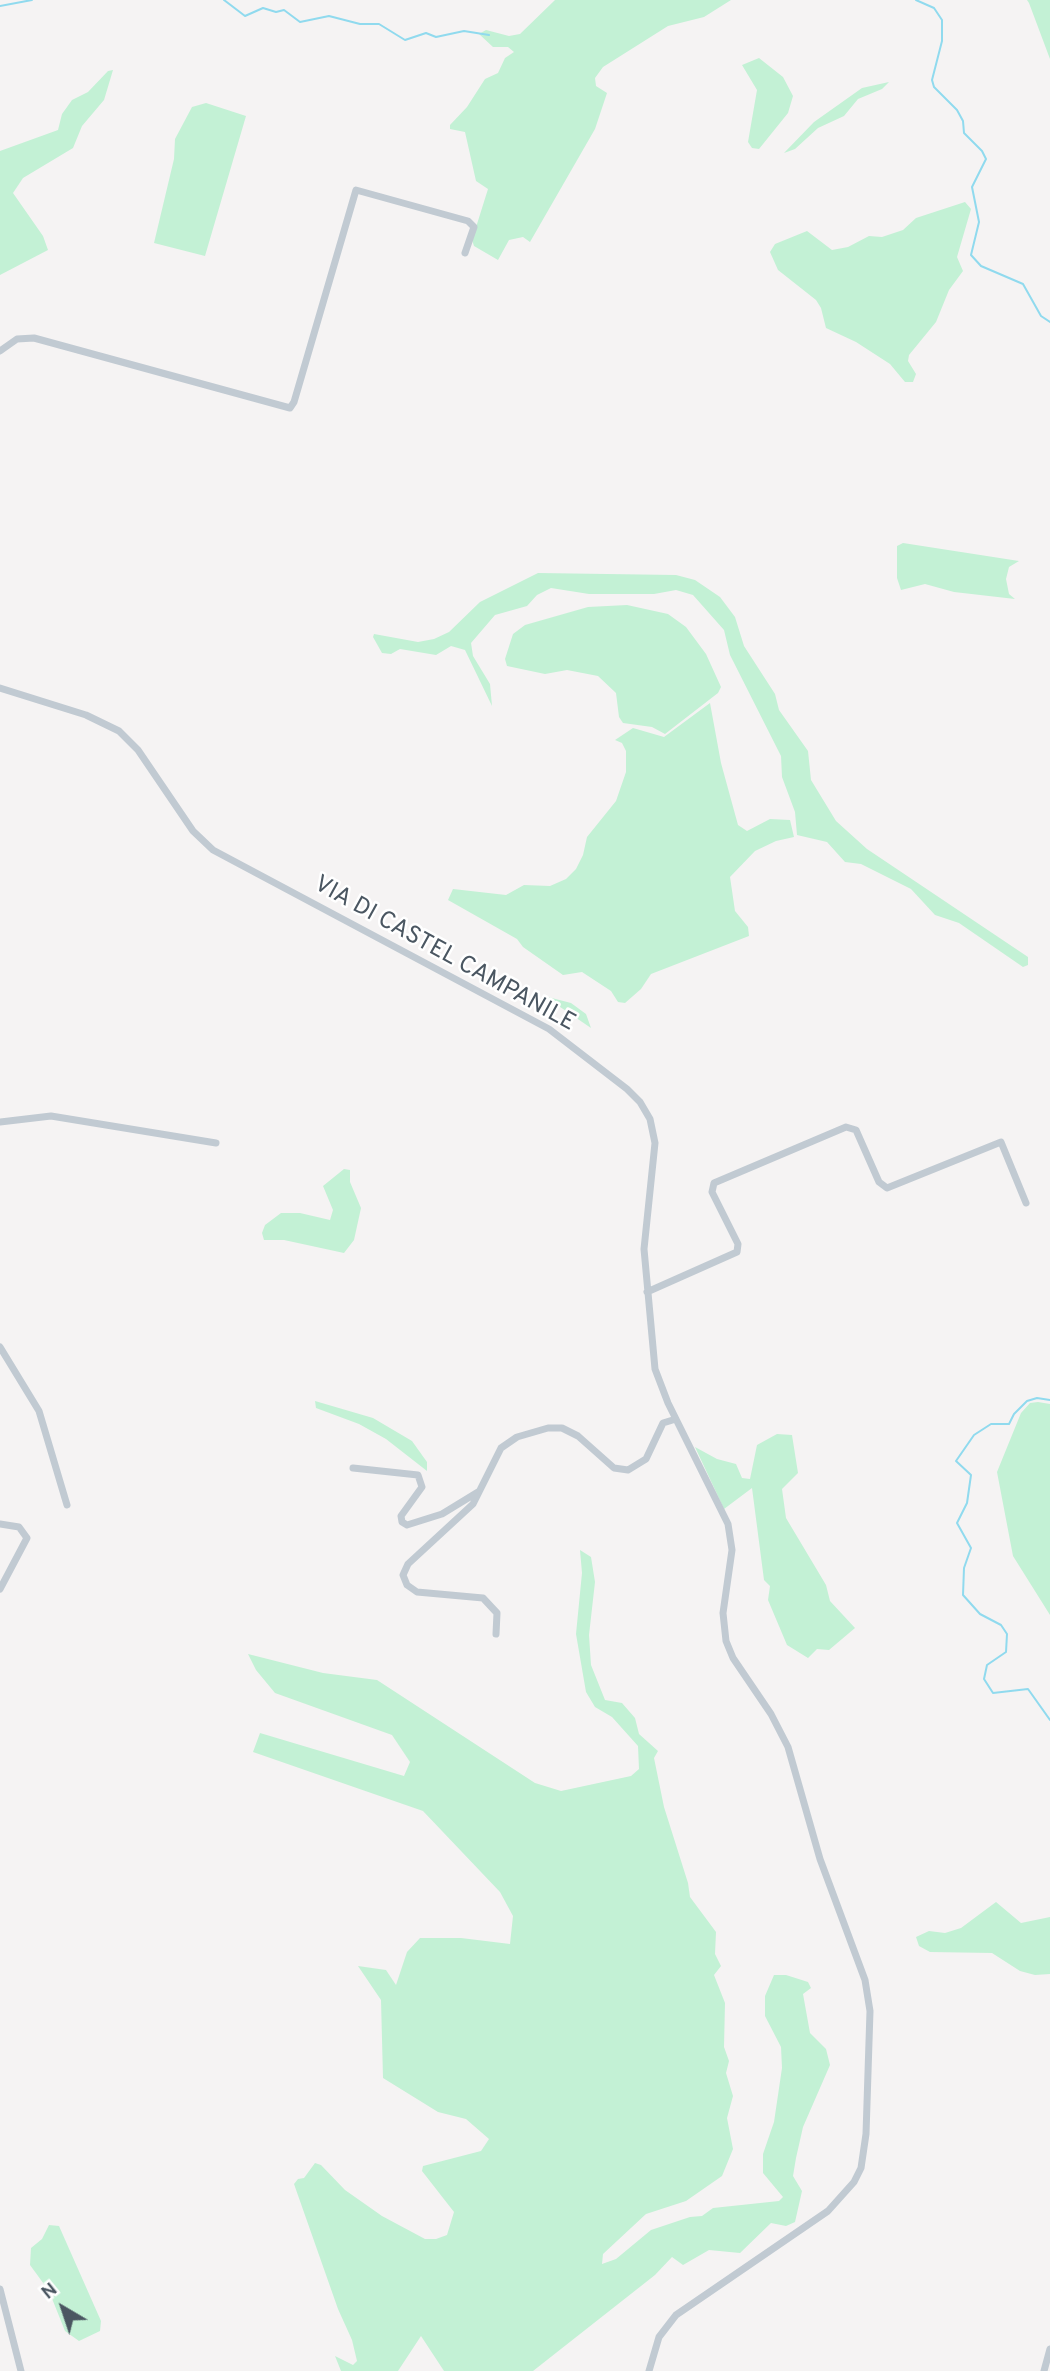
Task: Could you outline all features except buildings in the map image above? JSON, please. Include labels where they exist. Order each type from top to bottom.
[{"type":"street","points":[[0,351],[17,339],[34,338],[290,408],[295,402],[356,190],[468,220],[474,229],[465,253]]},
{"type":"street","name":"VIA DI CASTEL CAMPANILE","points":[[0,688],[86,715],[119,731],[136,747],[193,831],[213,850],[539,1023],[631,1093],[646,1111],[655,1137],[644,1240],[654,1366],[676,1419],[716,1496],[730,1532],[731,1560],[723,1617],[726,1643],[788,1747],[820,1859],[865,1980],[870,2011],[866,2134],[861,2168],[854,2182],[828,2211],[679,2312],[661,2334],[649,2371]]},
{"type":"street","points":[[0,1122],[51,1116],[216,1143]]},
{"type":"street","points":[[647,1292],[737,1252],[738,1244],[712,1190],[714,1183],[846,1127],[856,1131],[879,1182],[887,1188],[1001,1142],[1026,1203]]},
{"type":"street","points":[[0,1347],[39,1411],[67,1505]]},
{"type":"street","points":[[496,1634],[497,1613],[483,1598],[417,1592],[407,1585],[402,1575],[408,1564],[468,1510],[484,1487],[498,1451],[517,1437],[548,1428],[564,1428],[583,1440],[612,1467],[628,1470],[646,1459],[663,1423],[676,1419]]},
{"type":"street","points":[[353,1468],[418,1475],[422,1487],[401,1516],[402,1522],[407,1525],[424,1522],[452,1509],[484,1487]]},
{"type":"street","points":[[0,1524],[19,1527],[27,1538],[0,1589]]},
{"type":"street","points":[[0,2289],[21,2371]]},
{"type":"street","points":[[1044,2371],[1050,2349]]},
{"type":"green space","points":[[555,0],[731,0],[704,17],[668,26],[603,67],[595,78],[596,86],[607,93],[595,129],[530,242],[523,237],[509,240],[498,260],[474,246],[472,240],[488,189],[476,181],[465,132],[450,129],[450,125],[467,107],[485,79],[498,73],[505,58],[514,52],[508,47],[493,47],[479,34],[486,30],[509,36],[520,34]]},
{"type":"green space","points":[[1027,0],[1050,0],[1050,59],[1029,3]]},
{"type":"green space","points":[[759,58],[783,77],[793,96],[788,113],[759,149],[752,148],[748,142],[757,90],[742,65]]},
{"type":"green space","points":[[113,70],[104,100],[82,126],[73,148],[23,178],[13,193],[43,236],[48,250],[0,275],[0,151],[58,130],[62,114],[72,100],[88,92],[108,71]]},
{"type":"green space","points":[[889,82],[882,89],[858,99],[844,116],[818,128],[795,149],[784,153],[814,122],[862,88]]},
{"type":"green space","points":[[206,103],[246,116],[205,256],[154,243],[174,159],[175,139],[192,107]]},
{"type":"green space","points":[[965,202],[971,209],[957,257],[963,271],[949,290],[936,322],[909,355],[908,361],[916,374],[913,382],[905,382],[890,364],[856,342],[826,328],[816,300],[778,270],[770,252],[775,244],[807,231],[832,250],[848,247],[869,236],[882,237],[903,230],[916,218]]},
{"type":"green space","points":[[903,543],[1019,561],[1009,567],[1006,579],[1009,594],[1015,599],[954,592],[925,584],[901,590],[897,578],[897,546]]},
{"type":"green space","points":[[538,573],[676,575],[695,580],[720,597],[735,617],[744,646],[775,694],[779,710],[808,751],[811,780],[836,821],[867,849],[1028,957],[1028,965],[1023,967],[959,923],[935,915],[911,889],[861,864],[845,862],[827,842],[797,835],[795,812],[782,777],[781,756],[730,655],[724,630],[693,595],[676,590],[654,594],[589,594],[551,588],[537,595],[527,606],[495,615],[471,643],[473,656],[490,684],[492,706],[465,650],[451,646],[436,655],[400,649],[391,654],[382,653],[373,637],[374,634],[418,642],[434,639],[449,632],[480,602]]},
{"type":"green space","points":[[627,605],[668,614],[686,627],[706,654],[721,687],[718,693],[665,734],[652,727],[623,723],[619,717],[616,693],[598,676],[567,670],[545,674],[507,666],[505,659],[513,634],[525,625],[588,607]]},
{"type":"green space","points":[[710,703],[721,763],[738,825],[747,831],[770,819],[790,820],[794,837],[776,841],[755,851],[730,877],[735,911],[748,927],[749,936],[651,974],[641,989],[625,1003],[618,1002],[611,991],[582,972],[563,975],[523,947],[517,939],[448,900],[453,889],[506,895],[524,885],[550,886],[566,879],[576,869],[583,855],[587,837],[616,801],[626,772],[626,751],[622,743],[615,740],[633,728],[664,737]]},
{"type":"green space","points":[[544,996],[571,1003],[586,1014],[591,1028]]},
{"type":"green space","points":[[344,1169],[350,1170],[350,1182],[361,1208],[354,1240],[344,1253],[284,1240],[264,1240],[262,1233],[265,1225],[281,1213],[300,1213],[330,1220],[333,1210],[323,1186]]},
{"type":"green space","points":[[315,1401],[373,1418],[412,1441],[427,1462],[427,1471],[386,1439],[359,1424],[316,1408]]},
{"type":"green space","points":[[1030,1403],[1050,1404],[1050,1615],[1013,1556],[997,1472],[1021,1413]]},
{"type":"green space","points":[[777,1434],[792,1435],[798,1473],[782,1489],[786,1518],[826,1585],[830,1601],[855,1628],[829,1650],[817,1649],[808,1658],[787,1645],[768,1600],[770,1586],[764,1580],[752,1488],[724,1509],[695,1447],[717,1459],[736,1464],[742,1478],[750,1479],[757,1445]]},
{"type":"green space","points":[[580,1550],[591,1557],[595,1582],[589,1635],[591,1665],[605,1700],[622,1703],[635,1718],[639,1734],[658,1751],[654,1758],[664,1807],[690,1897],[716,1932],[715,1954],[721,1966],[714,1975],[725,2003],[724,2047],[729,2061],[726,2073],[733,2096],[727,2118],[733,2149],[722,2176],[686,2201],[646,2214],[603,2254],[602,2264],[616,2259],[651,2230],[690,2217],[702,2216],[713,2208],[779,2201],[783,2197],[763,2173],[763,2154],[774,2122],[782,2068],[781,2047],[765,2016],[765,1996],[774,1975],[786,1975],[808,1982],[811,1988],[803,1994],[810,2033],[826,2049],[830,2065],[803,2127],[796,2158],[793,2176],[802,2191],[795,2222],[786,2226],[771,2223],[740,2253],[709,2250],[683,2265],[672,2257],[655,2275],[533,2371],[444,2371],[421,2336],[398,2371],[341,2371],[335,2356],[353,2365],[357,2361],[352,2340],[338,2309],[294,2184],[298,2179],[304,2178],[315,2163],[321,2165],[345,2190],[382,2216],[425,2239],[436,2239],[447,2235],[454,2212],[422,2171],[423,2166],[481,2151],[489,2139],[466,2119],[438,2112],[383,2078],[381,2000],[358,1966],[386,1970],[396,1985],[407,1952],[420,1938],[461,1938],[510,1944],[513,1916],[500,1892],[423,1811],[253,1752],[260,1733],[404,1776],[410,1762],[392,1735],[275,1693],[256,1670],[248,1654],[323,1673],[377,1680],[535,1783],[561,1791],[631,1776],[639,1769],[638,1746],[612,1717],[595,1707],[586,1692],[576,1634],[582,1573]]},
{"type":"green space","points":[[996,1902],[1021,1923],[1050,1917],[1050,1974],[1035,1975],[1020,1971],[992,1953],[930,1952],[919,1946],[916,1937],[929,1931],[945,1933],[961,1928]]},
{"type":"green space","points":[[49,2225],[59,2226],[101,2321],[100,2331],[79,2341],[65,2331],[49,2291],[30,2265],[31,2248],[42,2239]]},
{"type":"waterway","points":[[0,6],[32,0]]},
{"type":"waterway","points":[[224,0],[245,16],[263,8],[276,12],[284,10],[300,22],[329,16],[360,24],[379,24],[405,40],[426,33],[436,37],[464,31],[489,35]]},
{"type":"waterway","points":[[916,0],[934,8],[942,20],[942,41],[932,80],[934,87],[957,110],[963,121],[964,133],[982,151],[986,159],[972,187],[979,222],[971,255],[981,266],[1023,284],[1041,316],[1050,322]]},
{"type":"waterway","points":[[1050,1400],[1037,1398],[1027,1401],[1014,1414],[1009,1424],[991,1424],[974,1435],[956,1461],[971,1475],[967,1503],[957,1523],[971,1548],[964,1568],[963,1595],[980,1614],[1001,1625],[1007,1634],[1006,1652],[987,1665],[984,1679],[993,1693],[1028,1689],[1050,1720]]}]
